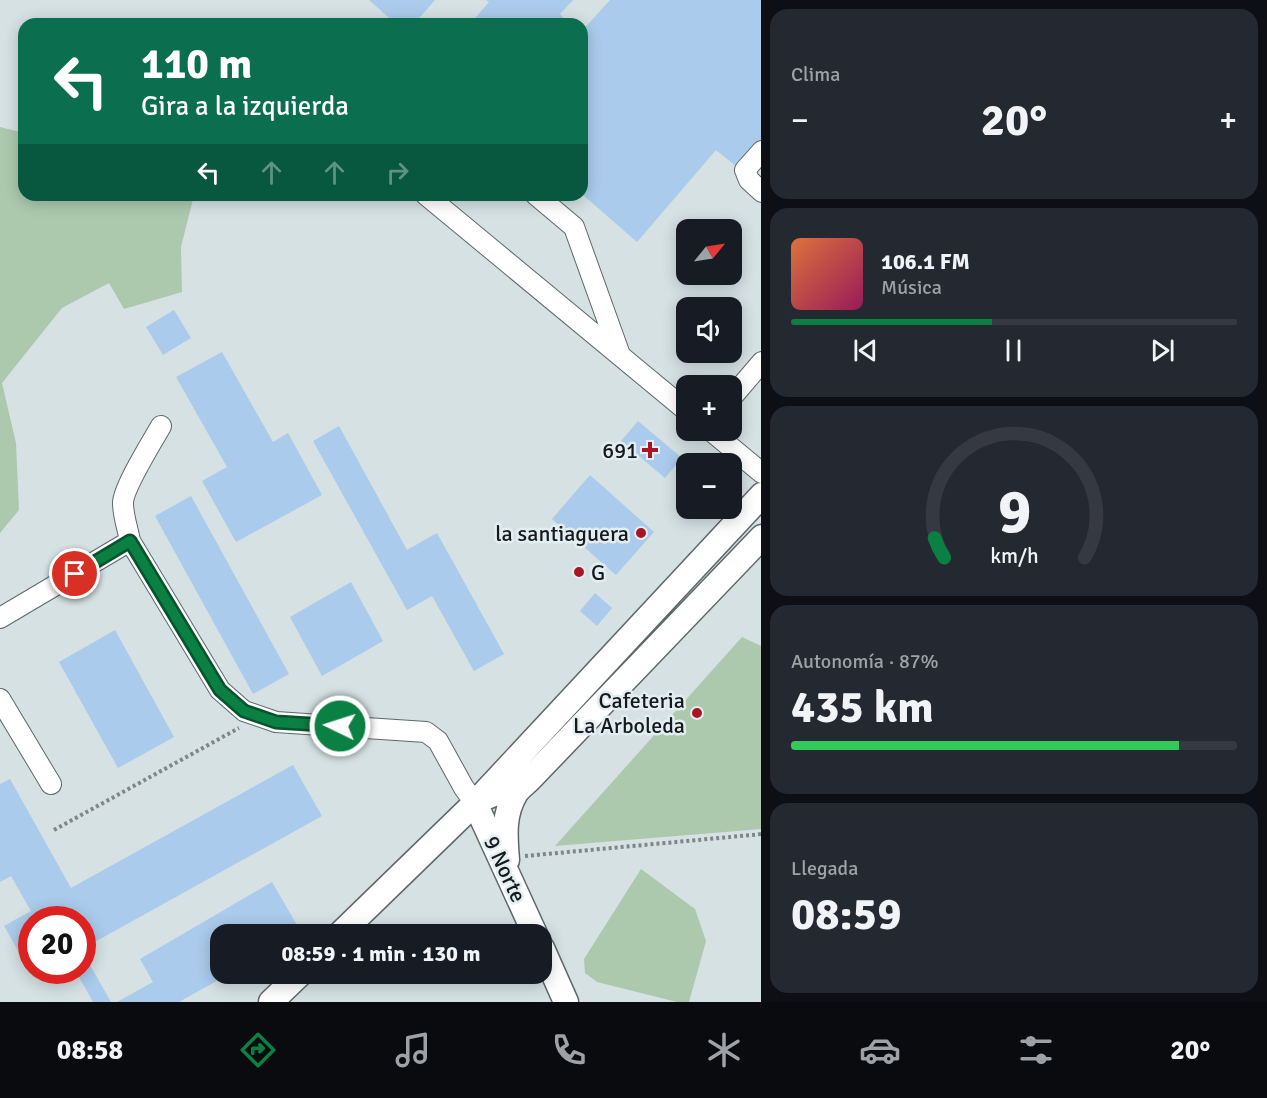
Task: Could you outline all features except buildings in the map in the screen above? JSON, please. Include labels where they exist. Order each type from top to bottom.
[{"type":"main road","points":[[350,924],[475,803],[761,496]]},
{"type":"main road","points":[[507,866],[505,832],[507,814],[517,792],[761,538]]},
{"type":"main road","points":[[475,803],[530,779]]},
{"type":"main road","name":"9 Norte","points":[[475,803],[507,866],[531,924]]},
{"type":"main road","points":[[552,970],[566,1002]]},
{"type":"main road","points":[[271,1002],[290,984]]},
{"type":"lane","points":[[761,152],[745,170],[749,180],[761,191]]},
{"type":"lane","points":[[433,201],[676,402]]},
{"type":"lane","points":[[543,201],[574,227],[620,355]]},
{"type":"lane","points":[[742,385],[761,363]]},
{"type":"lane","points":[[160,426],[123,500],[130,541],[220,690],[244,711],[276,722],[426,732],[438,741],[475,803]]},
{"type":"lane","points":[[723,441],[761,472]]},
{"type":"lane","points":[[0,618],[130,541]]},
{"type":"lane","points":[[0,699],[51,784]]},
{"type":"path","points":[[54,830],[261,716]]},
{"type":"path","points":[[507,866],[761,834]]},
{"type":"green space","points":[[0,127],[18,132],[18,201],[192,201],[181,247],[182,292],[124,309],[109,283],[62,308],[2,383],[16,443],[19,510],[0,533]]},
{"type":"green space","points":[[742,637],[761,646],[761,829],[555,846]]},
{"type":"green space","points":[[641,869],[695,909],[706,941],[689,1002],[677,1002],[597,982],[585,973],[584,959]]},
{"type":"place","name":"691","points":[[650,450]]},
{"type":"place","name":"la santiaguera","points":[[641,533]]},
{"type":"place","name":"G","points":[[579,572]]},
{"type":"place","name":"Cafeteria La Arboleda","points":[[697,713]]},
{"type":"route","points":[[75,574],[130,541],[220,690],[244,711],[276,722],[340,726]]}]
